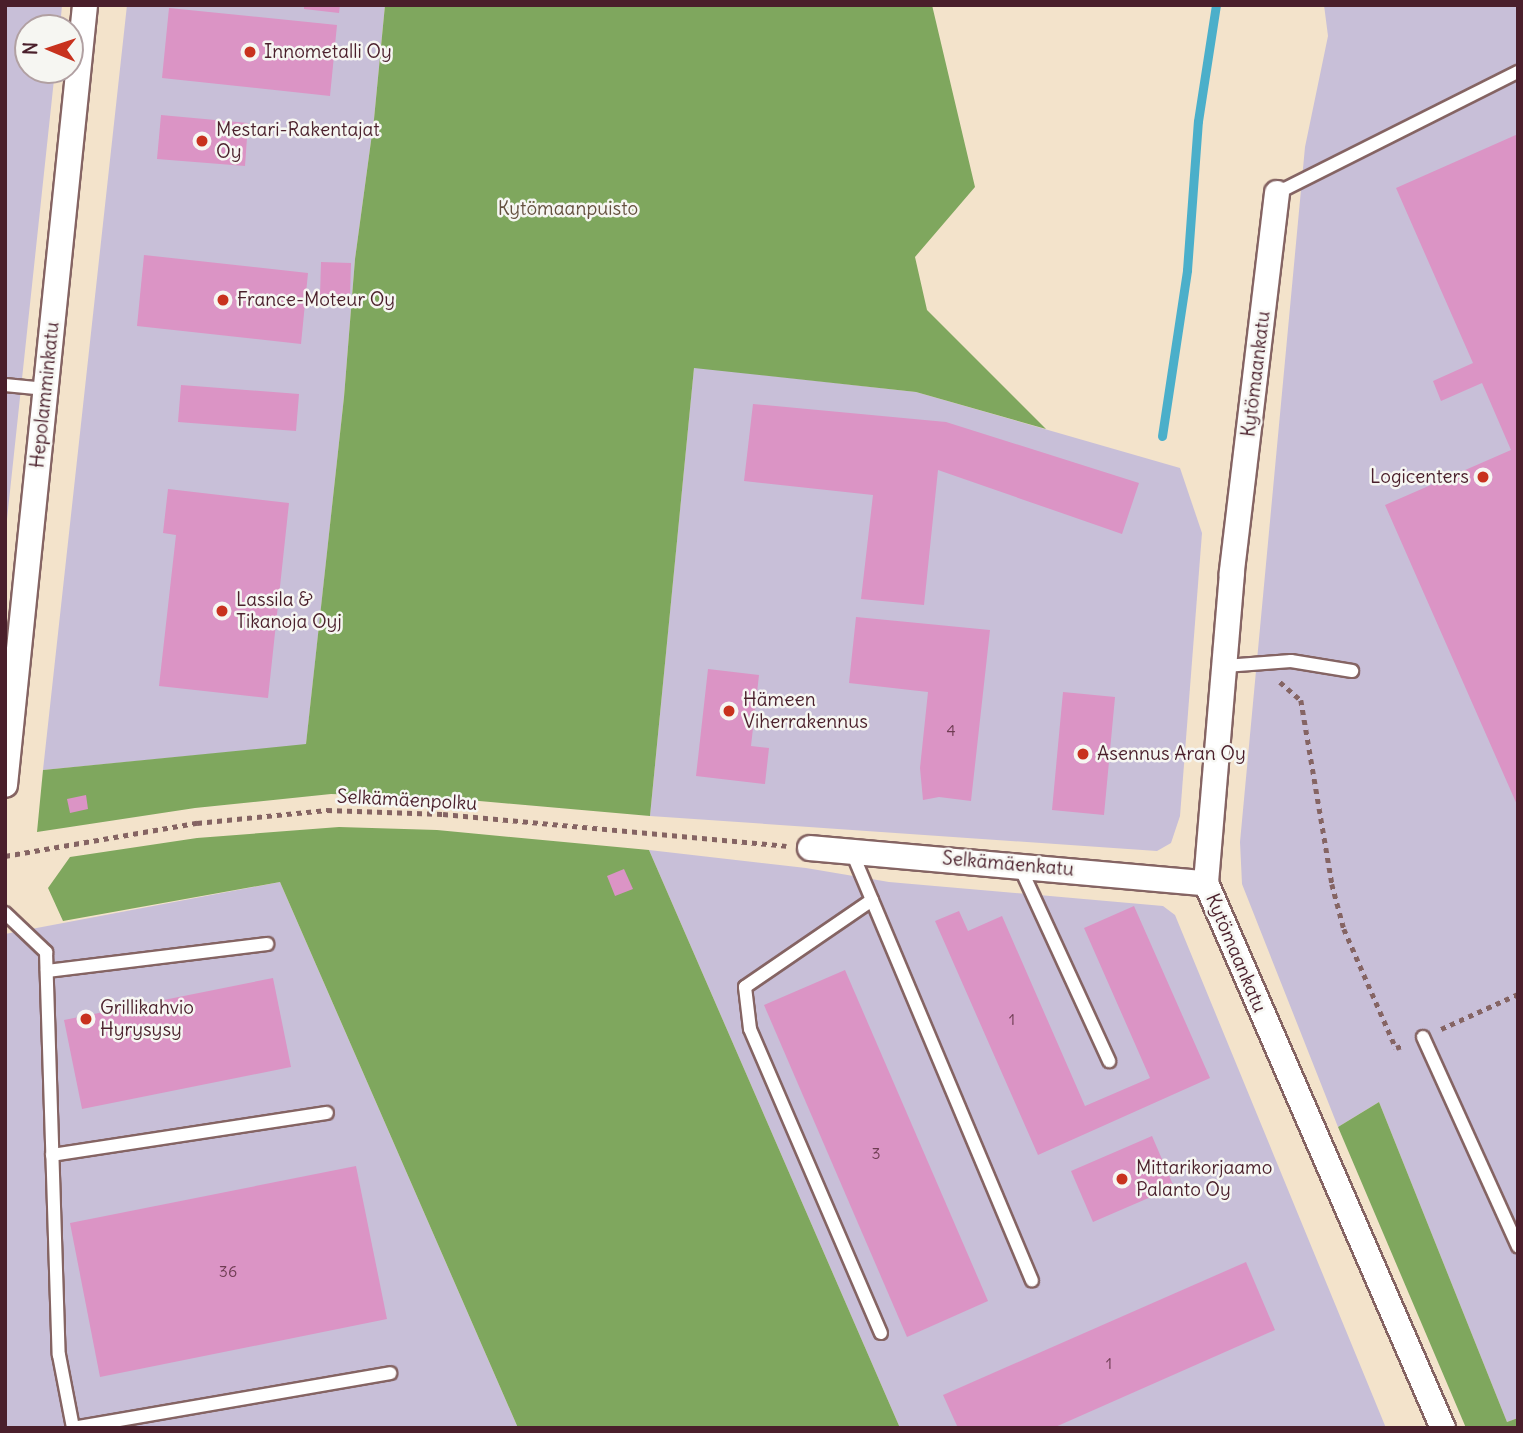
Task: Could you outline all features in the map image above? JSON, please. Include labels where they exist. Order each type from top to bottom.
[{"type":"street","name":"Hepolamminkatu","points":[[5,785],[85,5]]},
{"type":"street","name":"Kytömaankatu","points":[[1277,193],[1233,573],[1206,883],[1443,1428]]},
{"type":"street","name":"Selkämäenkatu","points":[[810,848],[1206,883]]},
{"type":"lane","points":[[1277,193],[1518,72]]},
{"type":"lane","points":[[5,385],[46,389]]},
{"type":"lane","points":[[1225,666],[1291,661],[1352,671]]},
{"type":"lane","points":[[851,850],[1032,1280]]},
{"type":"lane","points":[[1019,865],[1109,1061]]},
{"type":"lane","points":[[872,900],[745,987],[750,1029],[881,1334]]},
{"type":"lane","points":[[5,913],[46,952],[59,1355],[73,1428],[390,1373]]},
{"type":"lane","points":[[47,971],[267,944]]},
{"type":"lane","points":[[1423,1037],[1518,1246]]},
{"type":"lane","points":[[52,1155],[327,1114]]},
{"type":"path","points":[[1257,663],[1301,700],[1332,884],[1344,929],[1396,1048],[1518,994]]},
{"type":"path","name":"Selkämäenpolku","points":[[5,856],[197,823],[327,810],[443,814],[810,848]]},
{"type":"shaded area","points":[[5,5],[62,5],[61,14],[14,14],[14,84],[54,84],[5,538]]},
{"type":"shaded area","points":[[127,5],[385,5],[374,119],[355,259],[344,397],[306,745],[43,770]]},
{"type":"shaded area","points":[[1324,5],[1518,5],[1518,1418],[1507,1422],[1379,1102],[1338,1127],[1242,884],[1240,842],[1305,147],[1328,36]]},
{"type":"shaded area","points":[[694,367],[916,392],[1180,468],[1202,533],[1180,816],[1171,843],[1157,851],[650,816]]},
{"type":"shaded area","points":[[649,850],[806,868],[889,882],[1163,906],[1175,915],[1386,1428],[900,1428]]},
{"type":"shaded area","points":[[280,882],[518,1428],[5,1428],[5,934]]},
{"type":"green space","name":"Kytömaanpuisto","points":[[385,5],[932,5],[975,187],[915,257],[927,310],[1046,429],[916,392],[694,368],[650,816],[446,798],[331,794],[195,808],[37,832],[43,770],[306,744],[344,397],[355,259],[374,119]]},
{"type":"green space","points":[[339,827],[437,830],[649,850],[900,1428],[518,1428],[280,882],[63,921],[48,888],[70,857],[197,838]]},
{"type":"green space","points":[[1379,1102],[1507,1422],[1518,1418],[1518,1428],[1466,1428],[1338,1127]]},
{"type":"building","points":[[304,5],[340,5],[339,13],[304,9]]},
{"type":"building","name":"Innometalli Oy","points":[[169,8],[337,25],[330,96],[162,78]]},
{"type":"building","name":"Mestari-Rakentajat Oy","points":[[161,115],[248,123],[245,166],[157,159]]},
{"type":"building","name":"Logicenters","points":[[1518,134],[1518,807],[1385,505],[1511,450],[1482,383],[1441,401],[1433,381],[1473,363],[1396,188]]},
{"type":"building","name":"France-Moteur Oy","points":[[144,255],[308,273],[301,344],[137,326]]},
{"type":"building","points":[[321,262],[351,263],[350,297],[320,296]]},
{"type":"building","points":[[181,385],[299,394],[296,431],[178,422]]},
{"type":"building","points":[[753,404],[946,422],[1139,483],[1122,534],[938,470],[924,605],[861,599],[873,495],[744,481]]},
{"type":"building","name":"Lassila & Tikanoja Oyj","points":[[168,489],[289,503],[268,698],[159,686],[176,535],[163,533]]},
{"type":"building","points":[[856,617],[990,630],[971,801],[939,797],[923,800],[920,768],[928,692],[849,683]]},
{"type":"building","name":"Hämeen Viherrakennus","points":[[708,669],[759,675],[751,746],[769,748],[765,784],[696,776]]},
{"type":"building","name":"Asennus Aran Oy","points":[[1063,692],[1115,697],[1104,815],[1052,810]]},
{"type":"building","points":[[86,795],[88,809],[70,813],[67,799]]},
{"type":"building","points":[[624,869],[633,889],[615,896],[607,876]]},
{"type":"building","points":[[1134,906],[1210,1078],[1038,1155],[935,921],[959,911],[968,931],[1002,916],[1085,1106],[1150,1078],[1084,928]]},
{"type":"building","points":[[845,970],[988,1301],[907,1337],[764,1005]]},
{"type":"building","points":[[273,978],[291,1067],[82,1109],[64,1020]]},
{"type":"building","name":"Mittarikorjaamo Palanto Oy","points":[[1152,1136],[1174,1187],[1093,1222],[1071,1171]]},
{"type":"building","points":[[356,1166],[387,1319],[100,1377],[70,1223]]},
{"type":"building","points":[[1246,1262],[1275,1330],[1053,1428],[958,1428],[943,1395]]},
{"type":"waterway","points":[[1162,436],[1187,270],[1198,121],[1216,5]]},
{"type":"place","name":"Innometalli Oy","points":[[250,52]]},
{"type":"place","name":"Mestari-Rakentajat Oy","points":[[202,141]]},
{"type":"place","name":"France-Moteur Oy","points":[[223,300]]},
{"type":"place","name":"Logicenters","points":[[1483,477]]},
{"type":"place","name":"Lassila & Tikanoja Oyj","points":[[222,611]]},
{"type":"place","name":"Hämeen Viherrakennus","points":[[729,711]]},
{"type":"place","name":"Asennus Aran Oy","points":[[1083,754]]},
{"type":"place","name":"Grillikahvio Hyrysysy","points":[[86,1019]]},
{"type":"place","name":"Mittarikorjaamo Palanto Oy","points":[[1122,1179]]}]
